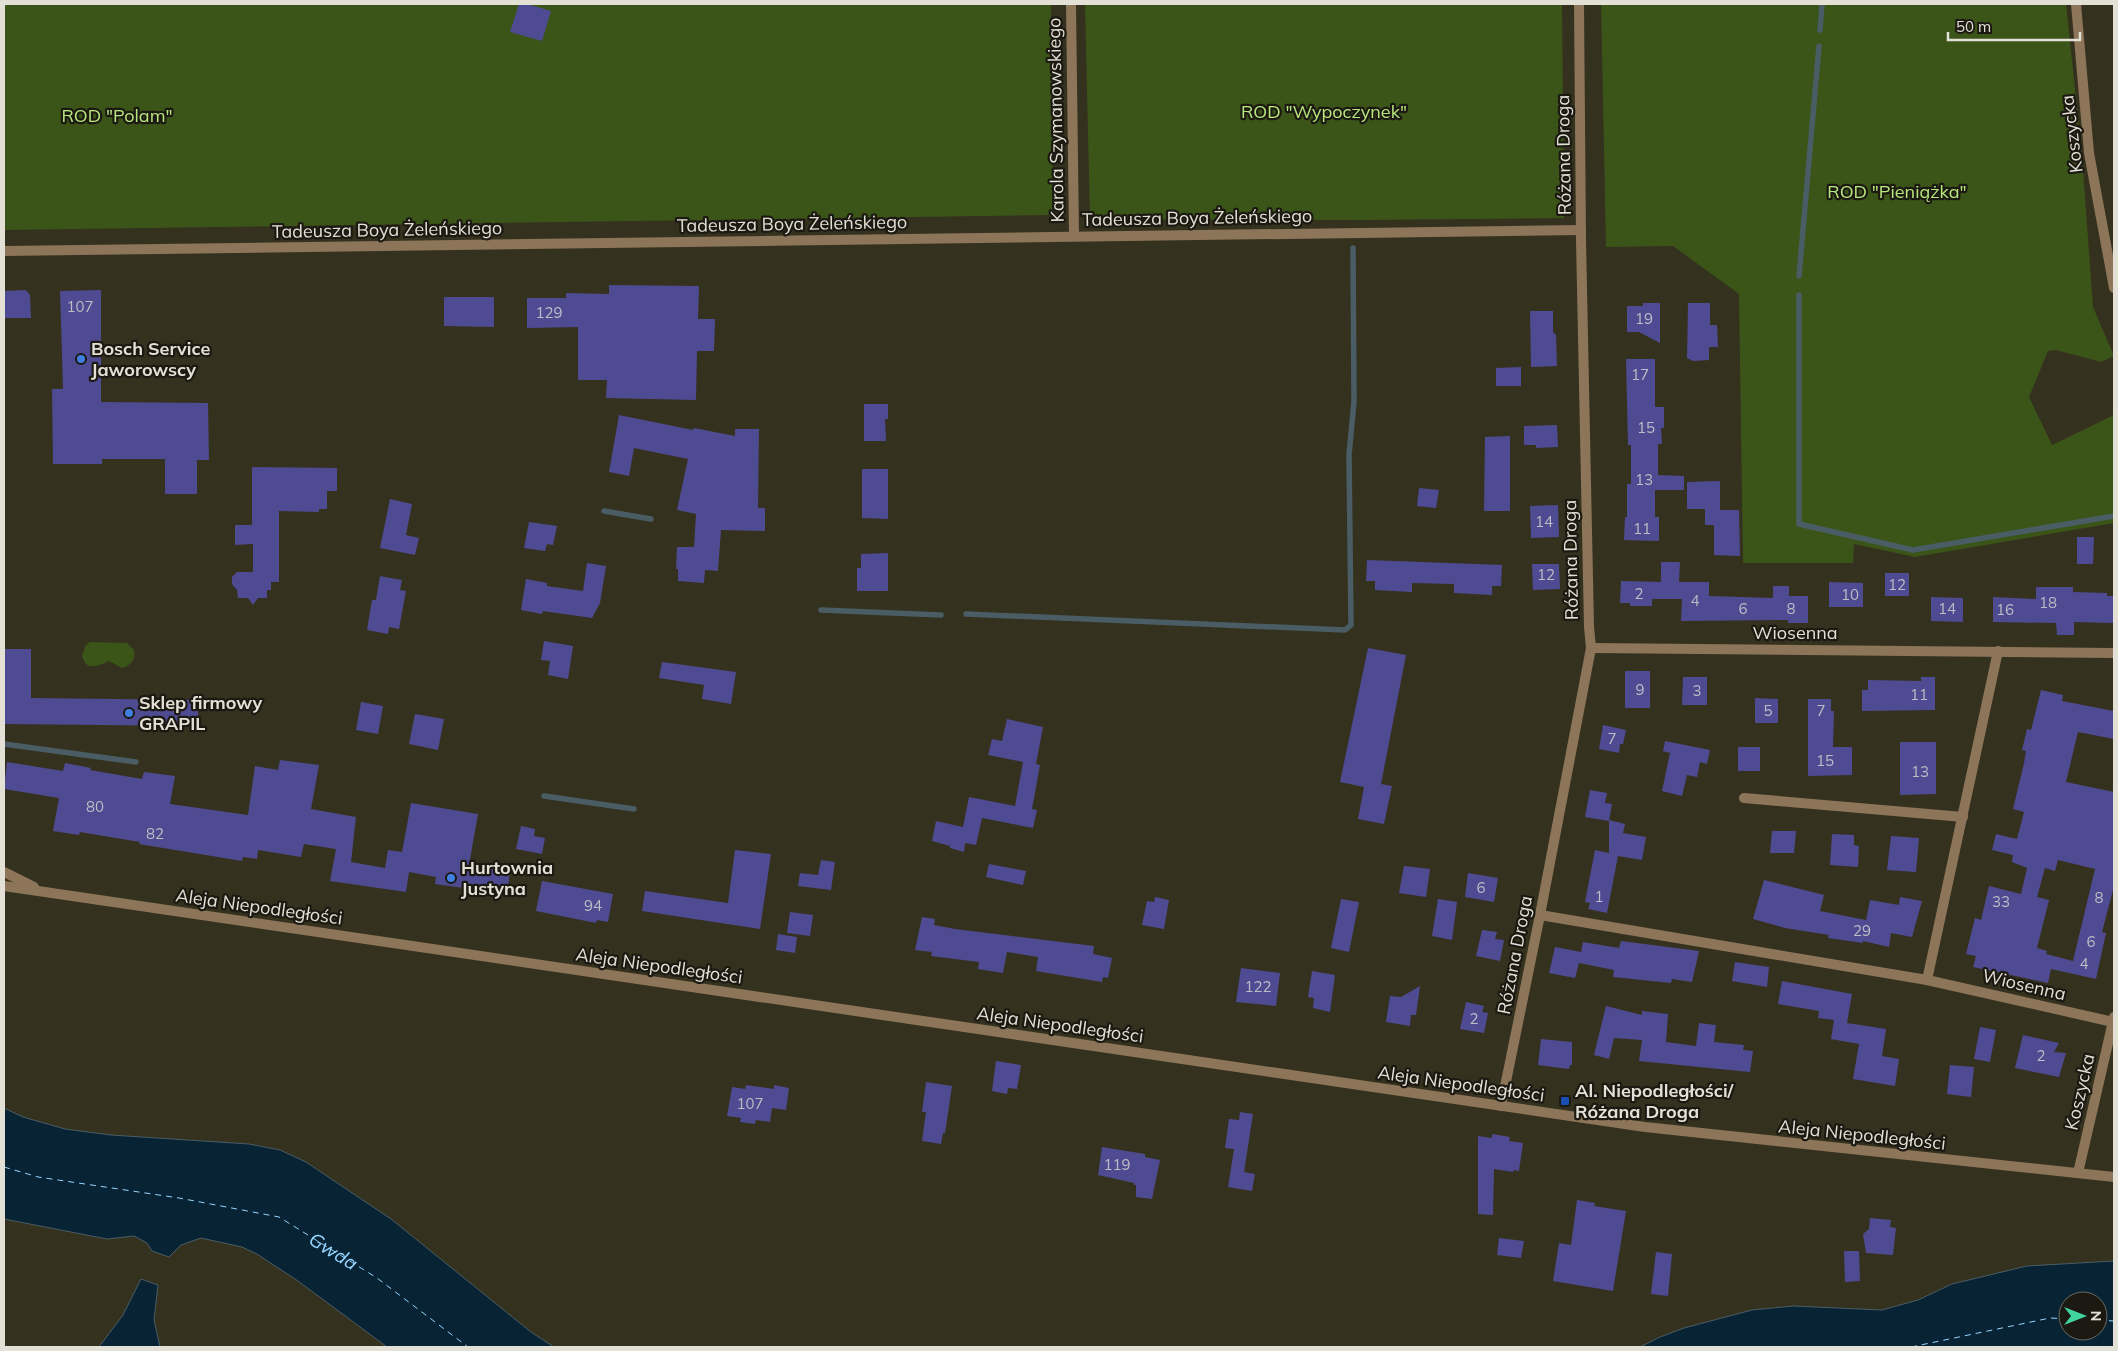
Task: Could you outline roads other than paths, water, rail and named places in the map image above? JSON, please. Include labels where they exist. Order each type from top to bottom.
[{"type":"street","name":"Karola Szymanowskiego","points":[[1070,4],[1074,235]]},
{"type":"street","name":"Różana Droga","points":[[1501,1106],[1591,648],[1588,607],[1579,4]]},
{"type":"street","name":"Koszycka","points":[[2076,4],[2089,152],[2114,288]]},
{"type":"street","name":"Tadeusza Boya Żeleńskiego","points":[[4,251],[1074,235],[1581,230]]},
{"type":"street","name":"Wiosenna","points":[[1591,648],[2114,653]]},
{"type":"street","points":[[1927,980],[1998,651]]},
{"type":"street","points":[[1744,798],[1963,817]]},
{"type":"street","points":[[4,872],[44,892]]},
{"type":"street","name":"Aleja Niepodległości","points":[[4,886],[1645,1127],[2114,1177]]},
{"type":"street","name":"Wiosenna","points":[[1540,915],[1927,980],[2114,1020]]},
{"type":"street","name":"Koszycka","points":[[2078,1173],[2114,1020]]},
{"type":"water","name":"Gwda","points":[[4,1108],[23,1117],[65,1129],[111,1135],[249,1144],[280,1150],[306,1162],[391,1219],[531,1332],[554,1347],[387,1347],[298,1281],[257,1254],[242,1247],[201,1238],[181,1245],[169,1257],[152,1251],[147,1243],[134,1236],[107,1239],[4,1219]]},
{"type":"water","points":[[2114,1261],[2114,1347],[1640,1347],[1684,1328],[1752,1310],[1793,1306],[1882,1310],[1918,1300],[1952,1284],[2027,1266]]},
{"type":"water","points":[[141,1279],[158,1285],[154,1320],[160,1347],[99,1347],[123,1315]]},
{"type":"waterway","points":[[1820,30],[1822,4]]},
{"type":"waterway","points":[[1799,276],[1819,46]]},
{"type":"waterway","points":[[966,614],[1345,630],[1351,625],[1349,455],[1354,401],[1353,248]]},
{"type":"waterway","points":[[1799,295],[1799,524],[1913,550],[2114,516]]},
{"type":"waterway","points":[[604,511],[651,519]]},
{"type":"waterway","points":[[821,610],[941,615]]},
{"type":"waterway","points":[[4,744],[136,762]]},
{"type":"waterway","points":[[544,796],[634,809]]},
{"type":"place","name":"Bosch Service Jaworowscy","points":[[81,359]]},
{"type":"place","name":"Sklep firmowy GRAPIL","points":[[129,713]]},
{"type":"place","name":"Hurtownia Justyna","points":[[451,878]]},
{"type":"place","name":"Al. Niepodległości/ Różana Droga","points":[[1565,1101]]},
{"type":"park label","name":"ROD \"Wypoczynek\"","points":[[1324,112]]},
{"type":"park label","name":"ROD \"Polam\"","points":[[117,116]]},
{"type":"park label","name":"ROD \"Pieniążka\"","points":[[1897,192]]}]
